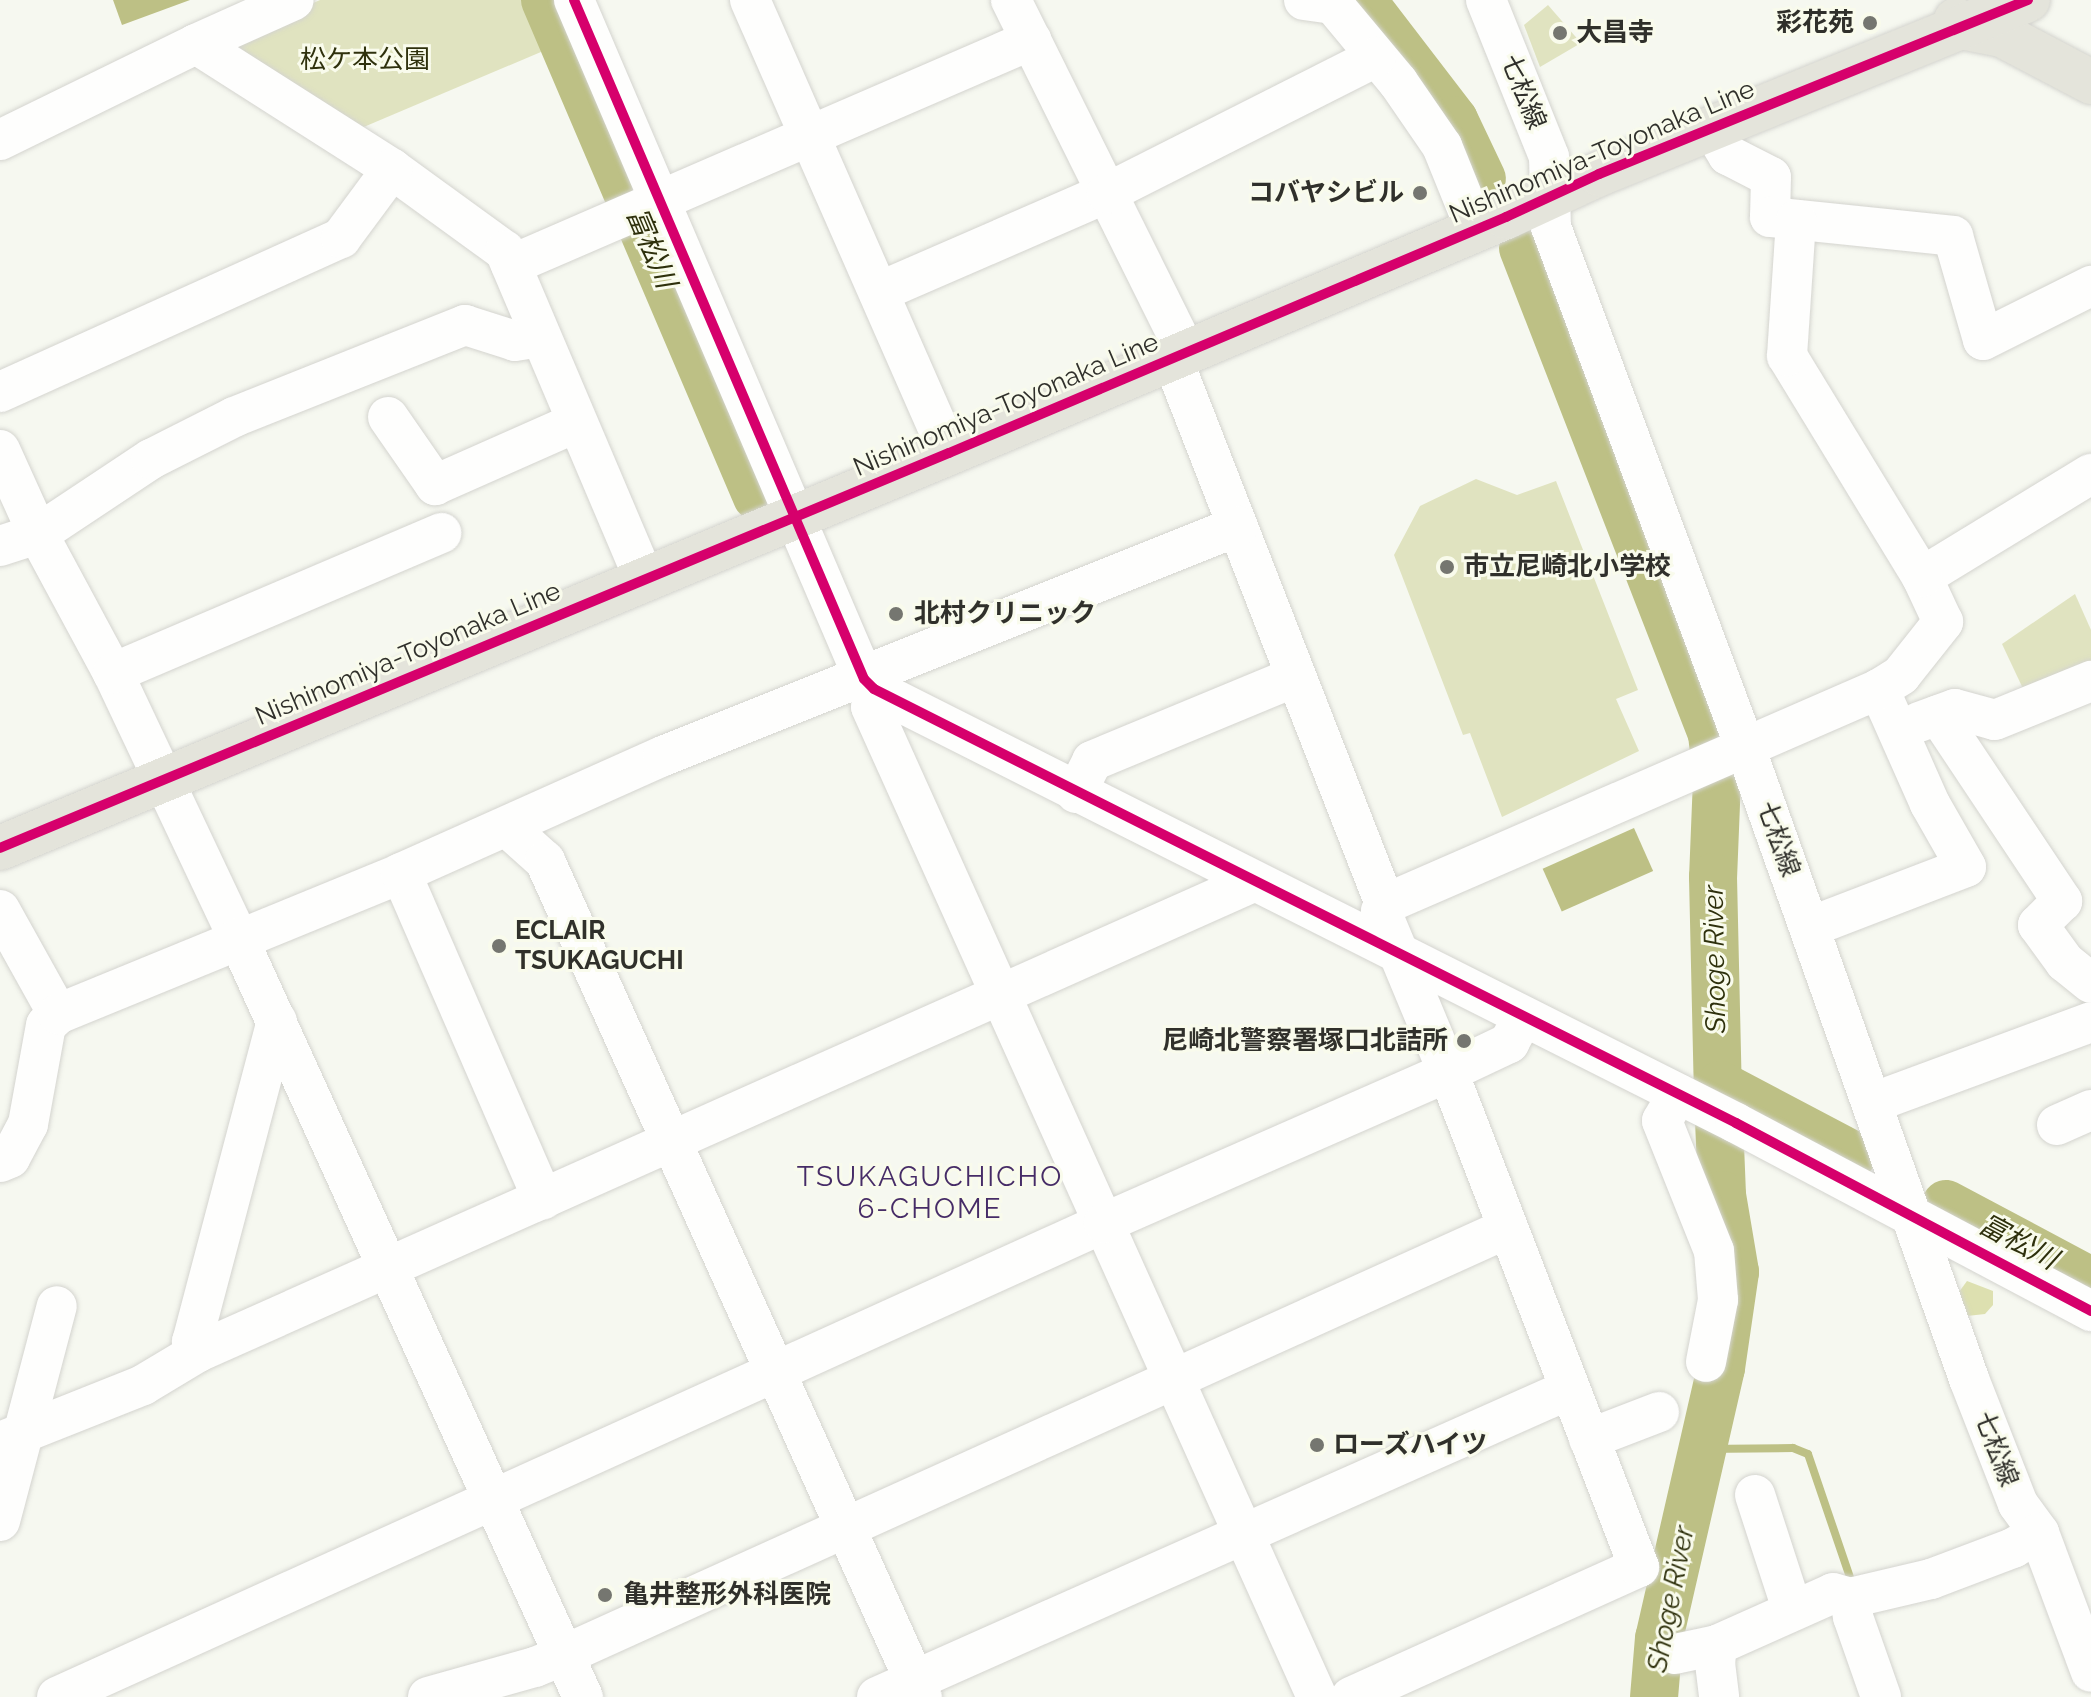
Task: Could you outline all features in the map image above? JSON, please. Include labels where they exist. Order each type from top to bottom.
[{"type":"main road","name":"Nishinomiya-Toyonaka Line","points":[[0,848],[797,517],[1476,230],[1711,127],[1953,13],[2028,0]]},
{"type":"main road","points":[[1953,13],[2091,82]]},
{"type":"street","points":[[0,140],[196,44],[294,0]]},
{"type":"street","points":[[574,0],[645,206],[797,517],[869,684],[871,707],[1317,1697]]},
{"type":"street","points":[[750,0],[808,138],[949,453]]},
{"type":"street","points":[[1011,0],[1107,193],[1179,355],[1238,526],[1295,677],[1639,1567],[1351,1697]]},
{"type":"street","points":[[1304,0],[1333,4],[1376,57],[1442,146],[1476,230]]},
{"type":"street","name":"七松線","points":[[1486,0],[1549,157],[1551,227],[1723,757],[1810,927],[1969,1379],[2018,1504],[2039,1533],[2091,1672]]},
{"type":"street","points":[[511,265],[1031,40]]},
{"type":"street","points":[[196,44],[392,169],[505,251],[644,579]]},
{"type":"street","points":[[879,292],[1107,193],[1376,57]]},
{"type":"street","points":[[1711,127],[1728,155],[1771,177],[1770,217],[1953,236],[1983,340],[2091,286]]},
{"type":"street","points":[[0,392],[341,238],[392,169]]},
{"type":"street","points":[[1390,925],[1723,757],[1879,689],[1901,675],[1943,622],[1922,577],[1787,356],[1796,220]]},
{"type":"street","points":[[0,546],[38,534],[151,459],[294,391],[360,369],[465,325],[515,341],[541,337]]},
{"type":"street","points":[[388,417],[435,485],[577,422]]},
{"type":"street","points":[[0,450],[38,534],[113,673],[277,1021],[583,1697]]},
{"type":"street","points":[[1922,577],[2091,474]]},
{"type":"street","points":[[0,1162],[10,1158],[28,1124],[46,1025],[58,1014],[401,873],[663,756],[869,684],[1238,526]]},
{"type":"street","points":[[113,673],[441,533]]},
{"type":"street","points":[[1084,777],[1295,677]]},
{"type":"street","points":[[1897,730],[1955,709],[1995,720],[2091,681]]},
{"type":"street","points":[[869,684],[1084,777],[1253,882],[1390,925],[1523,1017],[1736,1123],[2091,1311]]},
{"type":"street","points":[[1810,927],[1966,867],[1930,804],[1879,689]]},
{"type":"street","points":[[1938,715],[2062,901],[2038,925],[2065,962],[2091,983]]},
{"type":"street","points":[[507,827],[545,861],[918,1689]]},
{"type":"street","points":[[401,873],[543,1199]]},
{"type":"street","points":[[13,1437],[143,1385],[198,1352],[543,1199],[670,1139],[740,1112],[1253,882]]},
{"type":"street","points":[[0,910],[58,1014]]},
{"type":"street","points":[[77,1693],[775,1371],[1448,1072],[1509,1043],[1523,1017]]},
{"type":"street","points":[[198,1352],[192,1342],[277,1021]]},
{"type":"street","points":[[1872,1103],[2091,1022]]},
{"type":"street","points":[[1683,1096],[1662,1121],[1714,1251],[1718,1300],[1706,1362]]},
{"type":"street","points":[[428,1697],[535,1667],[564,1655],[1508,1228]]},
{"type":"street","points":[[0,1521],[13,1437],[57,1306]]},
{"type":"street","points":[[877,1697],[918,1689],[1244,1534],[1570,1389]]},
{"type":"street","points":[[1589,1439],[1659,1412]]},
{"type":"street","points":[[1755,1495],[1792,1609]]},
{"type":"street","points":[[1675,1654],[1717,1645],[1833,1593],[1855,1597],[1931,1579],[2013,1548],[2039,1533]]},
{"type":"street","points":[[1855,1597],[1853,1617],[1881,1697]]},
{"type":"street","points":[[1717,1645],[1715,1663],[1719,1697]]},
{"type":"green space","name":"松ケ本公園","points":[[320,0],[535,0],[555,46],[359,129],[234,47],[233,39]]},
{"type":"green space","points":[[1548,5],[1581,43],[1540,67],[1524,25]]},
{"type":"green space","points":[[1476,479],[1517,495],[1556,481],[1638,690],[1616,699],[1639,751],[1502,817],[1470,733],[1463,735],[1394,555],[1420,506]]},
{"type":"green space","points":[[2075,594],[2091,630],[2091,668],[2026,695],[2002,644]]},
{"type":"shaded area","points":[[113,0],[190,0],[122,25]]},
{"type":"shaded area","points":[[1634,828],[1653,871],[1562,912],[1543,869]]},
{"type":"shaded area","points":[[1967,1281],[1993,1291],[1993,1305],[1985,1314],[1967,1316],[1959,1292]]},
{"type":"waterway","name":"富松川","points":[[545,0],[757,497]]},
{"type":"waterway","name":"Shoge River","points":[[1362,0],[1454,120],[1482,179]]},
{"type":"waterway","name":"Shoge River","points":[[1523,248],[1712,734],[1717,779],[1713,877],[1718,1095],[1722,1195],[1735,1272],[1721,1368],[1659,1638],[1654,1697]]},
{"type":"waterway","name":"富松川","points":[[1720,1085],[1853,1155]]},
{"type":"waterway","name":"富松川","points":[[1946,1204],[2091,1281]]},
{"type":"waterway","points":[[1702,1449],[1793,1448],[1808,1454],[1853,1586]]},
{"type":"cycle path","points":[[574,0],[864,679],[874,689],[1736,1123],[2091,1311]]},
{"type":"cycle path","points":[[0,848],[949,453],[1506,217],[1599,174],[2028,0]]},
{"type":"place","name":"彩花苑","points":[[1870,23]]},
{"type":"place","name":"大昌寺","points":[[1560,33]]},
{"type":"place","name":"コバヤシビル","points":[[1420,193]]},
{"type":"place","name":"市立尼崎北小学校","points":[[1447,567]]},
{"type":"place","name":"北村クリニック","points":[[896,614]]},
{"type":"place","name":"ECLAIR TSUKAGUCHI","points":[[499,946]]},
{"type":"place","name":"尼崎北警察署塚口北詰所","points":[[1464,1041]]},
{"type":"place","name":"ローズハイツ","points":[[1317,1445]]},
{"type":"place","name":"亀井整形外科医院","points":[[605,1595]]},
{"type":"district","name":"TSUKAGUCHICHO 6-CHOME","points":[[930,1193]]}]
